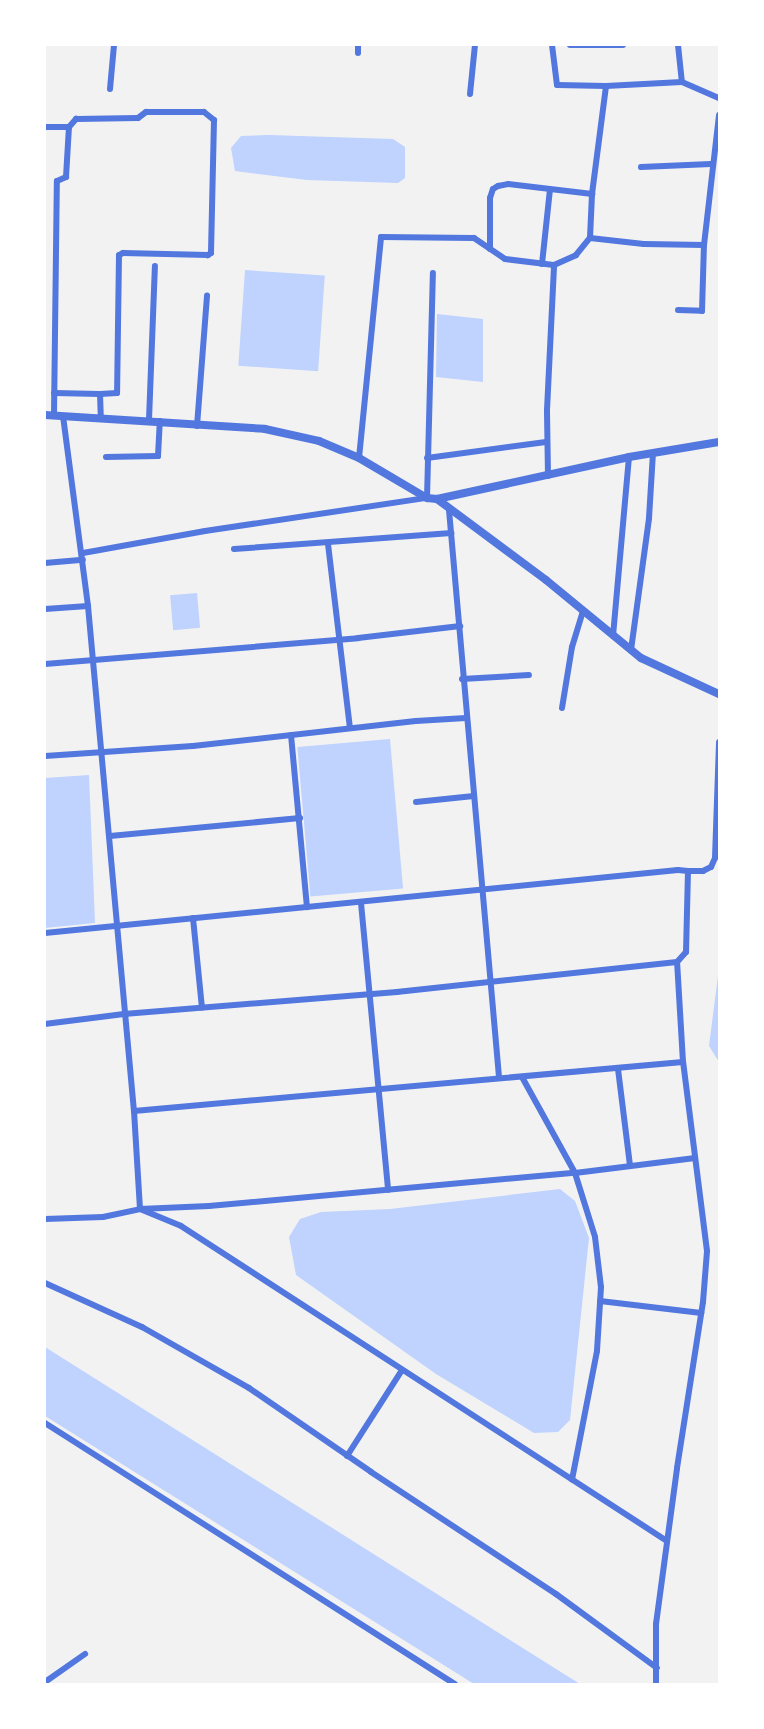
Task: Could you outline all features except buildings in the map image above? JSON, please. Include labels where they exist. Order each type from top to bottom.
[{"type":"street","points":[[110,89],[114,45]]},
{"type":"street","points":[[358,45],[358,53]]},
{"type":"street","points":[[470,94],[475,45]]},
{"type":"street","points":[[552,45],[557,85],[606,86],[682,81],[719,98]]},
{"type":"street","points":[[570,45],[623,45]]},
{"type":"street","points":[[678,45],[682,81]]},
{"type":"street","points":[[359,458],[381,237],[474,238],[505,259],[542,264],[554,265],[576,255],[590,238],[592,194],[606,86]]},
{"type":"street","points":[[54,393],[117,393],[120,254],[208,255],[211,253],[215,129],[212,116],[204,112],[146,111],[138,118],[76,119],[69,127],[66,177],[57,181],[54,393],[49,415],[265,429],[319,441],[359,458],[427,498]]},
{"type":"street","points":[[678,310],[702,310],[704,245],[711,164],[719,116]]},
{"type":"street","points":[[45,127],[69,127]]},
{"type":"street","points":[[641,167],[711,164]]},
{"type":"street","points":[[490,249],[493,189],[508,184],[592,194]]},
{"type":"street","points":[[542,264],[550,189]]},
{"type":"street","points":[[590,238],[644,244],[704,245]]},
{"type":"street","points":[[548,476],[546,442],[554,265]]},
{"type":"street","points":[[149,420],[155,266]]},
{"type":"street","points":[[427,498],[433,273]]},
{"type":"street","points":[[197,426],[207,295]]},
{"type":"street","points":[[100,394],[101,418]]},
{"type":"street","points":[[63,416],[88,606],[134,1111],[140,1209]]},
{"type":"street","points":[[106,457],[158,456],[160,421]]},
{"type":"street","points":[[428,458],[546,442]]},
{"type":"street","points":[[45,563],[205,531],[427,498],[437,499],[629,457],[719,442]]},
{"type":"street","points":[[631,650],[649,518],[653,453]]},
{"type":"street","points":[[613,636],[629,457]]},
{"type":"street","points":[[437,499],[546,580],[641,658],[719,694]]},
{"type":"street","points":[[449,510],[460,626],[462,680],[499,1077]]},
{"type":"street","points":[[234,549],[328,544],[452,533]]},
{"type":"street","points":[[328,544],[350,728]]},
{"type":"street","points":[[45,609],[88,606]]},
{"type":"street","points":[[562,708],[572,647],[583,610]]},
{"type":"street","points":[[45,664],[93,662],[339,640],[460,626]]},
{"type":"street","points":[[462,680],[529,675]]},
{"type":"street","points":[[45,756],[193,746],[350,728],[466,718]]},
{"type":"street","points":[[291,735],[307,907]]},
{"type":"street","points":[[45,933],[678,870],[703,871],[711,867],[715,858],[719,742]]},
{"type":"street","points":[[416,802],[474,796]]},
{"type":"street","points":[[110,836],[300,818]]},
{"type":"street","points":[[45,1024],[124,1014],[369,995],[677,962],[686,952],[688,871]]},
{"type":"street","points":[[361,903],[388,1190]]},
{"type":"street","points":[[193,918],[202,1008]]},
{"type":"street","points":[[656,1684],[657,1624],[701,1313],[707,1251],[683,1062],[677,962]]},
{"type":"street","points":[[134,1111],[683,1062]]},
{"type":"street","points":[[618,1069],[630,1165]]},
{"type":"street","points":[[522,1077],[575,1173],[595,1236],[600,1302],[597,1351],[572,1480]]},
{"type":"street","points":[[45,1220],[103,1217],[140,1209],[208,1206],[575,1173],[695,1158]]},
{"type":"street","points":[[140,1209],[181,1226],[667,1541]]},
{"type":"street","points":[[45,1283],[187,1350],[249,1388],[347,1456],[556,1594],[657,1668]]},
{"type":"street","points":[[600,1302],[701,1313]]},
{"type":"street","points":[[347,1456],[402,1370]]},
{"type":"street","points":[[45,1423],[455,1684]]},
{"type":"street","points":[[45,1682],[85,1654]]},
{"type":"water","points":[[241,136],[393,139],[405,147],[405,178],[398,183],[307,180],[235,171],[231,148]]},
{"type":"water","points":[[245,270],[325,276],[318,371],[238,366]]},
{"type":"water","points":[[437,314],[483,319],[483,382],[436,377]]},
{"type":"water","points":[[197,593],[200,628],[173,630],[170,595]]},
{"type":"water","points":[[390,739],[403,888],[310,897],[297,747]]},
{"type":"water","points":[[89,775],[95,923],[45,928],[45,778]]},
{"type":"water","points":[[719,968],[719,1062],[709,1046]]},
{"type":"water","points":[[560,1189],[575,1201],[589,1238],[570,1420],[558,1432],[534,1433],[436,1374],[296,1275],[289,1237],[300,1219],[321,1212],[390,1209]]},
{"type":"water","points":[[45,1347],[580,1684],[474,1684],[45,1416]]}]
